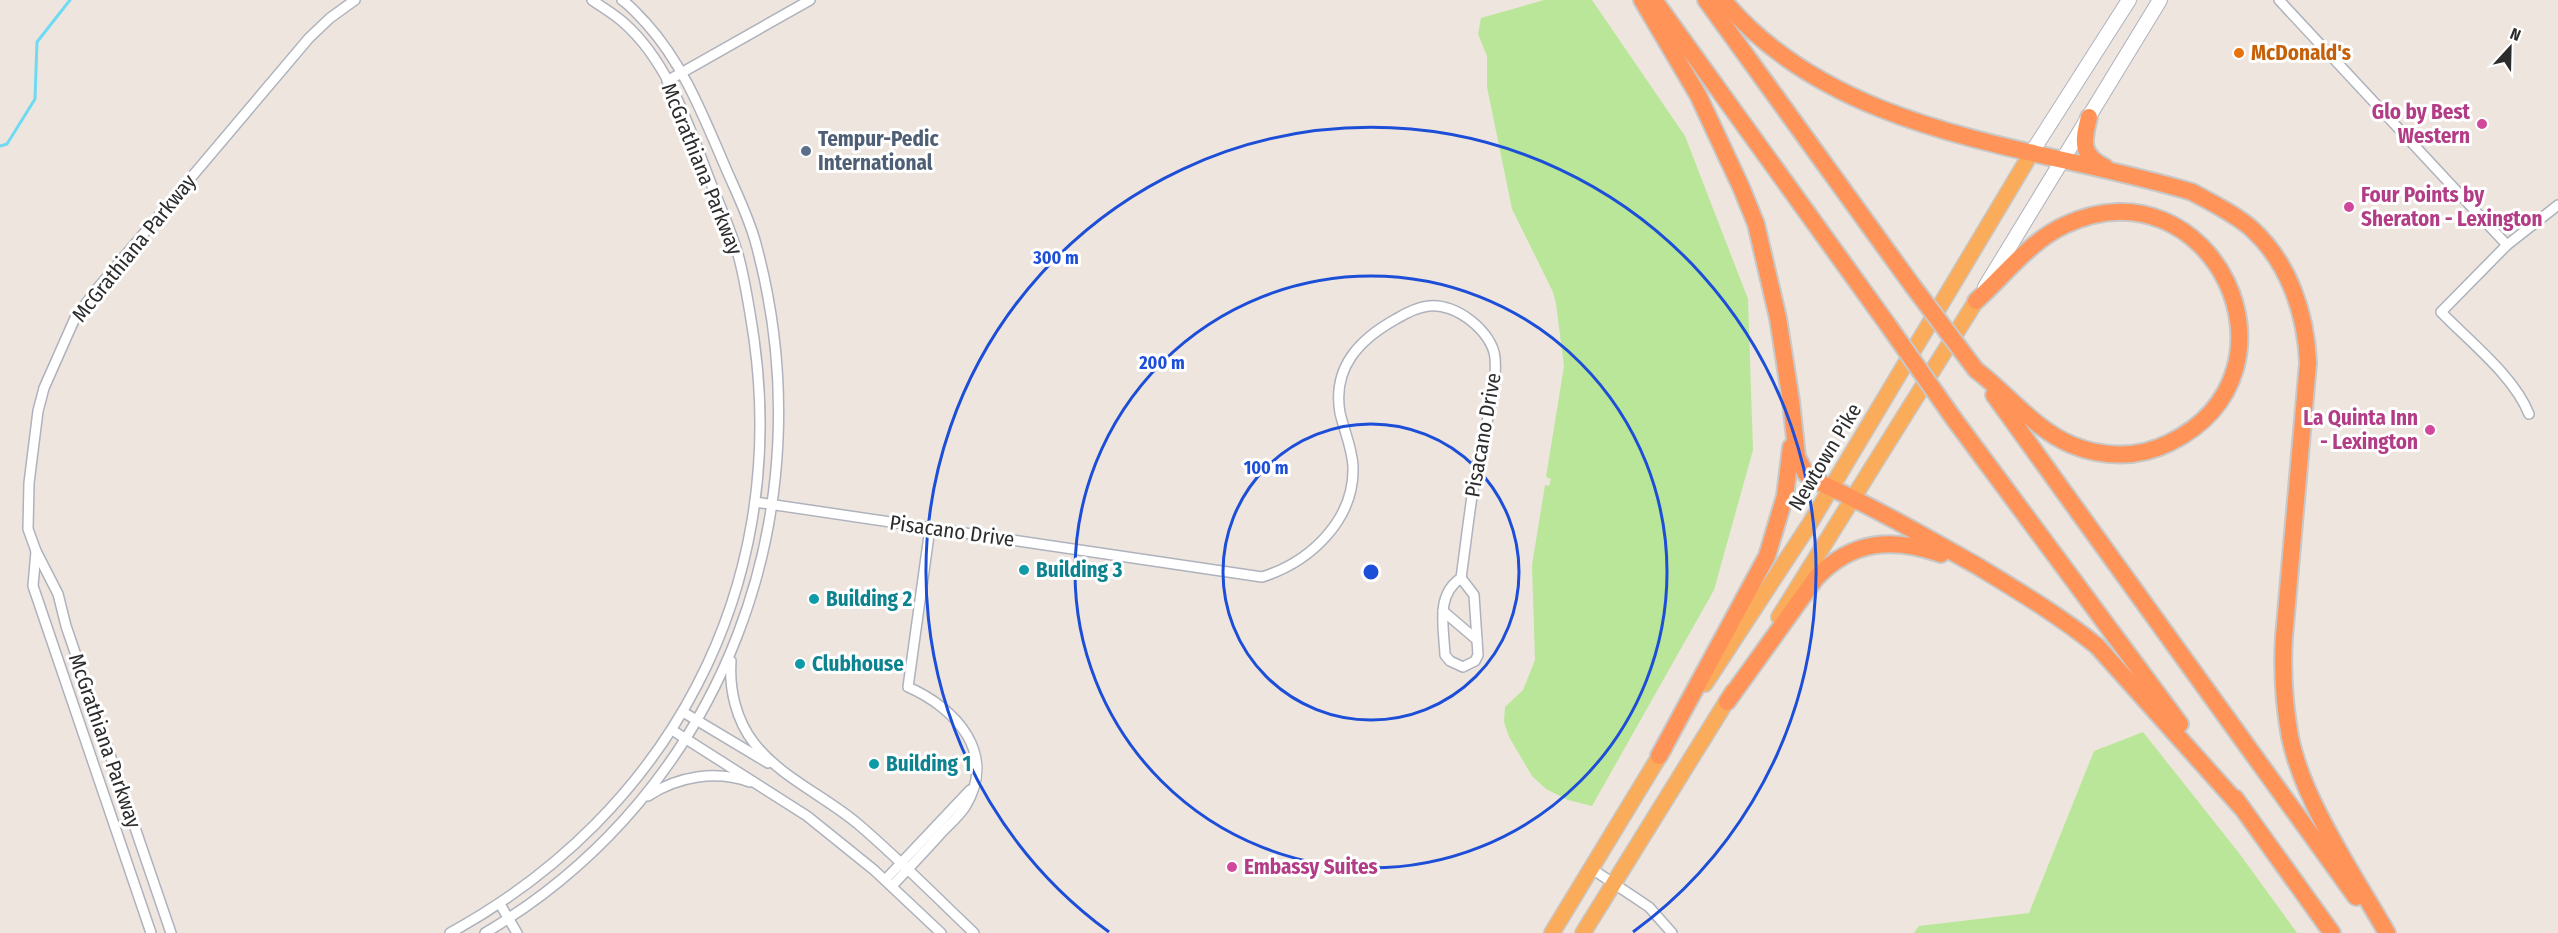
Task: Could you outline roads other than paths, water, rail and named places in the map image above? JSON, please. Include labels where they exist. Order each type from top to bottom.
[{"type":"highway","points":[[1642,0],[1698,95],[1742,187],[1756,224],[1778,318],[1800,466],[1816,481],[1947,548],[2039,602],[2097,646],[2241,807]]},
{"type":"highway","points":[[1654,0],[1954,419],[2332,933]]},
{"type":"highway","points":[[1706,0],[2382,933]]},
{"type":"highway","points":[[1723,0],[1764,41],[1789,60],[1840,92],[1908,119],[2192,192],[2251,228],[2284,269],[2299,305],[2307,338],[2308,363],[2282,665],[2290,738],[2304,779],[2323,819],[2387,933]]},
{"type":"highway","points":[[2089,117],[2084,140],[2088,154],[2098,164],[2114,172]]},
{"type":"highway","name":"Newtown Pike","points":[[1552,933],[1659,756],[1831,488],[2032,152]]},
{"type":"highway","points":[[1583,933],[1976,302],[2023,255],[2064,225],[2099,214],[2134,213],[2170,224],[2202,246],[2231,286],[2236,303],[2240,334],[2238,355],[2224,393],[2213,410],[2184,436],[2148,451],[2131,455],[2112,455],[2071,445],[2029,418],[1976,370]]},
{"type":"highway","points":[[1659,756],[1767,556],[1785,496],[1793,431]]},
{"type":"highway","points":[[1726,702],[1816,578],[1830,563],[1862,547],[1893,543],[1924,548],[1980,568]]},
{"type":"main road","name":"Newtown Pike","points":[[2032,152],[2130,0]]},
{"type":"main road","points":[[1976,302],[2160,0]]},
{"type":"street","name":"McGrathiana Parkway","points":[[171,933],[66,626],[58,594],[36,551],[28,529],[27,506],[38,411],[51,371],[75,318],[133,244],[309,38],[330,18],[355,0]]},
{"type":"street","name":"McGrathiana Parkway","points":[[450,933],[500,904],[540,875],[595,826],[632,784],[672,730],[714,649],[730,608],[745,558],[755,502],[761,430],[758,366],[739,259],[729,227],[668,81],[638,38],[623,22],[592,0]]},
{"type":"street","name":"McGrathiana Parkway","points":[[491,931],[542,896],[578,866],[639,803],[686,739],[734,648],[753,592],[772,505],[780,413],[774,332],[767,290],[751,229],[683,72],[662,41],[622,0]]},
{"type":"street","points":[[668,81],[810,0]]},
{"type":"street","points":[[2279,0],[2507,245]]},
{"type":"street","points":[[2529,414],[2522,398],[2508,381],[2441,312],[2507,245],[2558,206]]},
{"type":"street","name":"Pisacano Drive","points":[[755,502],[1262,577],[1280,571],[1318,544],[1332,530],[1345,508],[1353,465],[1340,410],[1342,370],[1373,332],[1403,314],[1432,305],[1464,315],[1479,327],[1488,338],[1495,356],[1493,386],[1476,471],[1461,578]]},
{"type":"street","points":[[753,334],[774,332]]},
{"type":"street","points":[[889,883],[965,806],[972,788],[977,760],[965,731],[945,711],[908,687],[930,528]]},
{"type":"street","name":"McGrathiana Parkway","points":[[36,551],[33,586],[151,933]]},
{"type":"street","points":[[1461,578],[1474,595],[1478,655],[1475,661],[1463,667],[1450,661],[1445,655],[1443,611],[1445,595],[1452,584],[1461,578]]},
{"type":"street","points":[[1443,611],[1477,640]]},
{"type":"street","points":[[734,648],[730,673],[732,692],[745,729],[764,753],[857,824],[974,933]]},
{"type":"street","points":[[683,711],[809,788]]},
{"type":"street","points":[[672,730],[773,793],[841,842],[889,883],[941,933]]},
{"type":"street","points":[[639,803],[670,785],[713,775],[743,780],[773,793]]},
{"type":"street","points":[[1592,869],[1649,907],[1672,933]]},
{"type":"street","points":[[500,904],[517,933]]},
{"type":"street","points":[[484,914],[491,931]]},
{"type":"waterway","points":[[0,146],[7,144],[35,99],[37,42],[70,0]]},
{"type":"place","name":"McDonald's","points":[[2239,53]]},
{"type":"place","name":"Glo by Best Western","points":[[2482,124]]},
{"type":"place","name":"Tempur-Pedic International","points":[[806,151]]},
{"type":"place","name":"Four Points by Sheraton - Lexington","points":[[2349,207]]},
{"type":"place","name":"La Quinta Inn - Lexington","points":[[2430,430]]},
{"type":"place","name":"Building 3","points":[[1024,570]]},
{"type":"place","name":"Building 2","points":[[814,599]]},
{"type":"place","name":"Clubhouse","points":[[800,664]]},
{"type":"place","name":"Building 1","points":[[874,764]]},
{"type":"place","name":"Embassy Suites","points":[[1232,867]]}]
